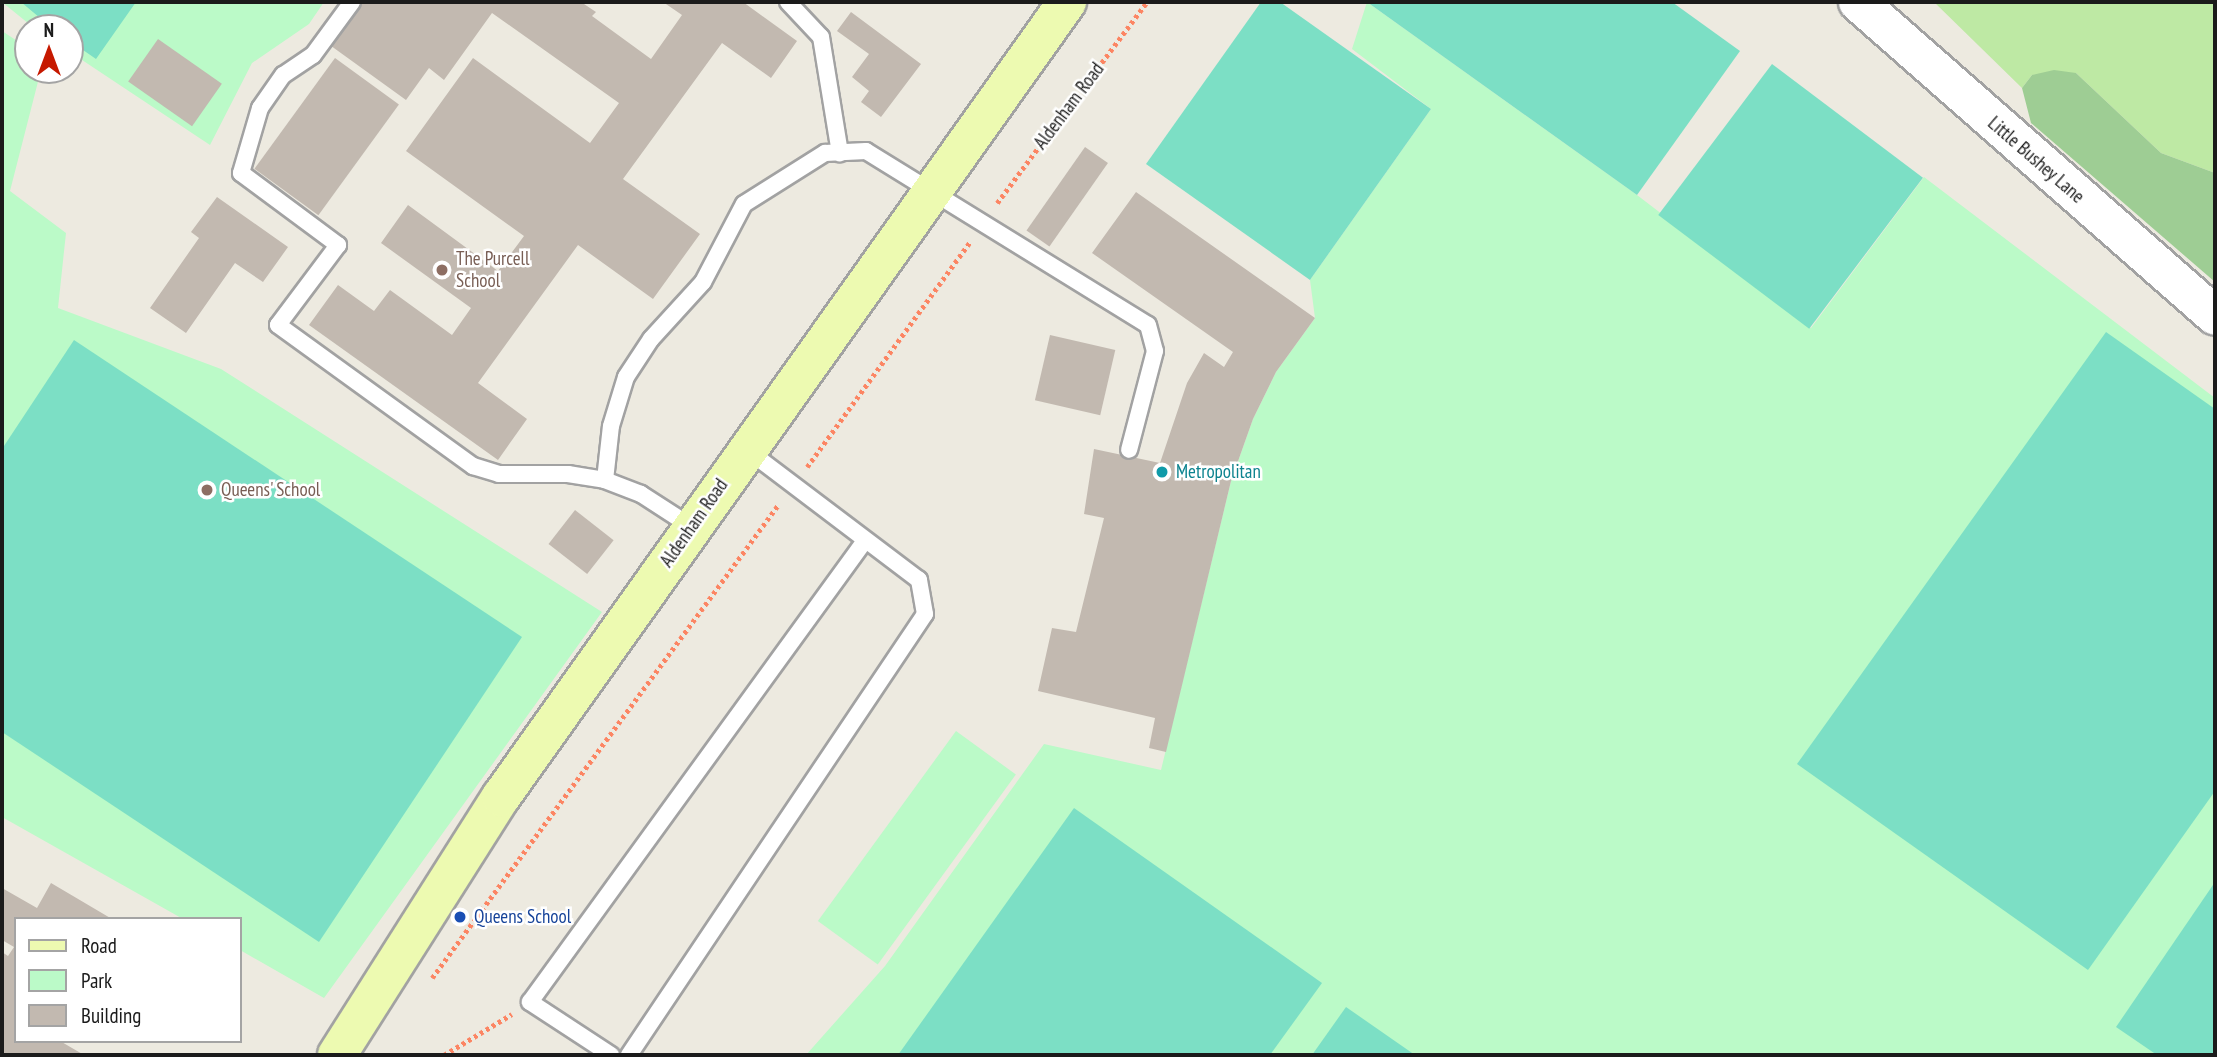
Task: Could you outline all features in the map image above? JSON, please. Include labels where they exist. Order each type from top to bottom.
[{"type":"main road","name":"Aldenham Road","points":[[337,1055],[501,797],[746,449],[1068,2]]},
{"type":"street","name":"Little Bushey Lane","points":[[1858,2],[2215,316]]},
{"type":"lane","points":[[352,2],[313,55],[283,75],[260,108],[240,173],[338,245],[278,325],[473,466],[499,474],[568,474],[605,480],[641,494],[692,527]]},
{"type":"lane","points":[[788,2],[821,37],[839,153]]},
{"type":"lane","points":[[605,480],[611,426],[626,377],[651,339],[703,282],[744,204],[795,169],[825,153],[866,151],[935,189],[1148,325],[1155,351],[1129,450]]},
{"type":"lane","points":[[629,1055],[925,614],[919,580],[864,542],[746,449]]},
{"type":"lane","points":[[611,1055],[530,1002],[864,542]]},
{"type":"path","name":"Aldenham Road","points":[[992,211],[1147,2]]},
{"type":"path","points":[[805,469],[976,233]]},
{"type":"path","points":[[424,990],[775,509]]},
{"type":"path","points":[[444,1055],[530,1002]]},
{"type":"green space","points":[[2,2],[324,2],[309,24],[252,63],[210,145],[84,61],[84,14],[17,14]]},
{"type":"green space","points":[[21,2],[136,2],[96,59],[84,51],[84,14],[35,14]]},
{"type":"green space","points":[[1261,2],[1280,2],[1431,109],[1310,280],[1146,164]]},
{"type":"green space","points":[[1367,2],[1637,195],[1811,328],[1924,177],[2215,398],[2215,1055],[806,1055],[885,966],[1044,744],[1161,770],[1231,481],[1253,419],[1276,372],[1315,318],[1310,280],[1431,109],[1352,49]]},
{"type":"green space","points":[[1367,2],[1672,2],[1740,51],[1637,195]]},
{"type":"green space","points":[[1934,2],[2215,2],[2215,173],[2161,153],[2076,73],[2032,75],[2022,88]]},
{"type":"green space","name":"Queens' School","points":[[2,31],[14,39],[14,84],[37,84],[10,191],[66,233],[58,308],[221,369],[602,612],[324,998],[242,951],[242,917],[179,917],[2,817]]},
{"type":"green space","points":[[1772,64],[1923,178],[1809,329],[1658,215]]},
{"type":"green space","points":[[2054,70],[2076,73],[2161,153],[2215,173],[2215,282],[2031,123],[2022,88],[2032,75]]},
{"type":"green space","points":[[2106,332],[2215,409],[2215,791],[2088,970],[1797,764]]},
{"type":"green space","name":"Queens' School","points":[[74,340],[522,637],[319,942],[2,732],[2,449]]},
{"type":"green space","points":[[956,731],[1016,774],[878,965],[818,921]]},
{"type":"green space","points":[[1074,808],[1322,983],[1270,1055],[898,1055]]},
{"type":"green space","points":[[2215,882],[2215,1055],[2157,1055],[2116,1027]]},
{"type":"green space","points":[[1346,1007],[1415,1055],[1312,1055]]},
{"type":"building","points":[[356,2],[581,2],[596,12],[592,16],[651,59],[682,15],[663,2],[743,2],[797,41],[771,78],[722,43],[623,179],[700,234],[653,299],[578,245],[478,383],[527,419],[498,460],[309,325],[338,285],[374,311],[390,290],[452,335],[471,308],[381,243],[408,205],[498,271],[524,236],[406,151],[473,58],[590,143],[619,103],[492,13],[444,80],[429,68],[406,100],[327,43]]},
{"type":"building","points":[[851,12],[921,64],[881,117],[861,102],[869,91],[852,77],[869,54],[837,31]]},
{"type":"building","points":[[158,39],[222,84],[192,126],[128,82]]},
{"type":"building","points":[[335,58],[399,104],[318,215],[254,169]]},
{"type":"building","points":[[1085,147],[1108,163],[1049,247],[1026,231]]},
{"type":"building","name":"Metropolitan","points":[[1136,192],[1315,318],[1276,372],[1253,419],[1231,481],[1166,752],[1149,748],[1155,718],[1038,691],[1052,628],[1076,632],[1104,518],[1084,514],[1094,449],[1160,463],[1187,383],[1204,353],[1224,367],[1233,352],[1092,253]]},
{"type":"building","points":[[217,197],[288,247],[263,282],[235,263],[186,333],[150,308],[199,238],[191,232]]},
{"type":"building","points":[[1050,335],[1115,350],[1100,415],[1035,400]]},
{"type":"building","points":[[575,510],[614,540],[587,574],[549,544]]},
{"type":"building","points":[[51,883],[109,917],[14,917],[14,947],[2,940],[2,888],[37,908]]},
{"type":"building","points":[[14,947],[14,1043],[63,1043],[84,1055],[2,1055],[2,952],[8,956]]},
{"type":"place","name":"The Purcell School","points":[[442,270]]},
{"type":"place","name":"Metropolitan","points":[[1162,472]]},
{"type":"place","name":"Queens' School","points":[[207,490]]},
{"type":"place","name":"Queens School","points":[[460,917]]}]
